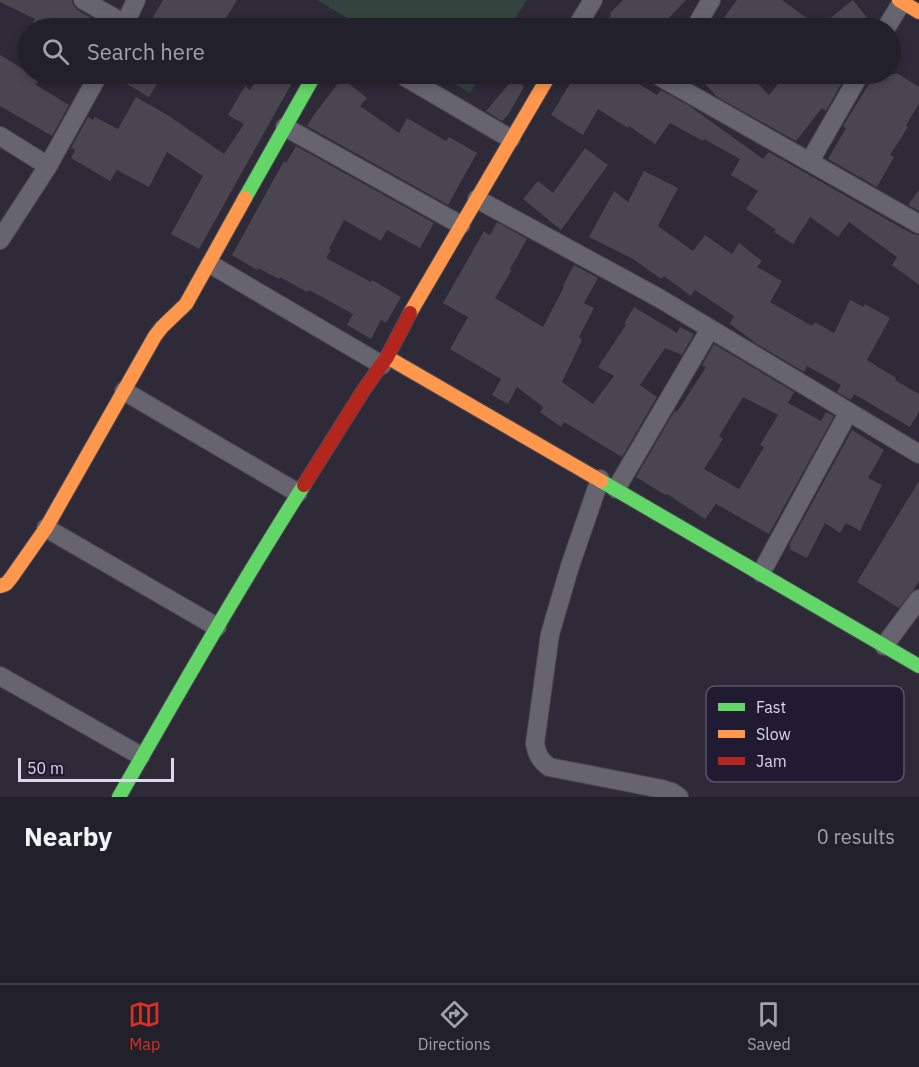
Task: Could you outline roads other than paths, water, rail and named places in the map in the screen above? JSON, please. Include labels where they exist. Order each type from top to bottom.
[{"type":"street","points":[[83,0],[111,18]]},
{"type":"street","points":[[128,18],[136,0]]},
{"type":"street","points":[[582,18],[593,0]]},
{"type":"street","points":[[701,18],[711,0]]},
{"type":"street","points":[[891,18],[900,1],[919,12]]},
{"type":"street","points":[[0,240],[48,166],[93,84]]},
{"type":"street","points":[[0,586],[6,584],[11,578],[46,528],[155,336],[186,304],[309,84]]},
{"type":"street","points":[[417,84],[511,139]]},
{"type":"street","points":[[119,797],[141,756],[298,493],[384,361],[544,84]]},
{"type":"street","points":[[677,84],[919,224]]},
{"type":"street","points":[[810,161],[854,84]]},
{"type":"street","points":[[285,127],[461,225]]},
{"type":"street","points":[[0,136],[48,166]]},
{"type":"street","points":[[477,199],[659,298],[919,454]]},
{"type":"street","points":[[210,264],[600,479],[919,666]]},
{"type":"street","points":[[616,489],[710,329]]},
{"type":"street","points":[[124,391],[298,493]]},
{"type":"street","points":[[761,573],[848,413]]},
{"type":"street","points":[[600,479],[550,634],[535,743],[536,754],[549,767],[662,789],[679,797]]},
{"type":"street","points":[[46,528],[217,627]]},
{"type":"street","points":[[884,646],[919,599]]},
{"type":"street","points":[[0,676],[141,756]]}]
